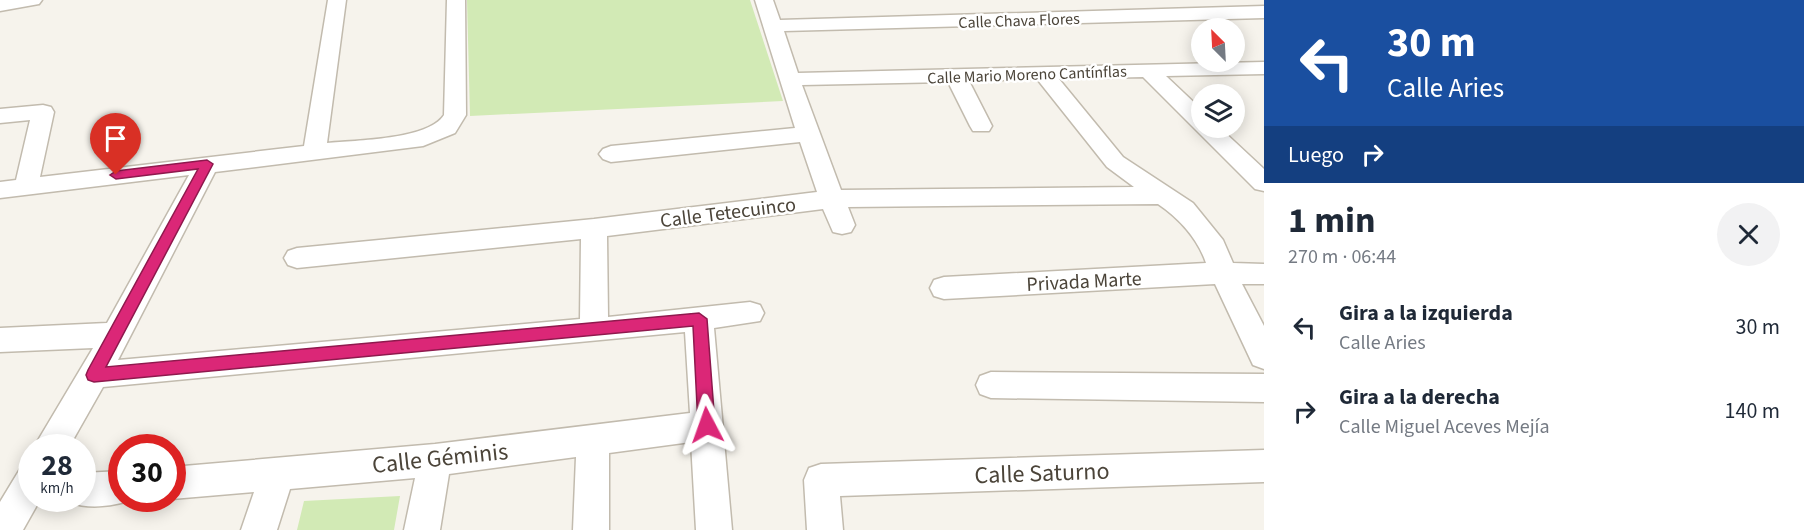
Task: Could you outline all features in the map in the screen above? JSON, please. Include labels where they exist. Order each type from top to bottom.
[{"type":"street","points":[[0,5],[33,0]]},
{"type":"street","points":[[314,154],[337,0]]},
{"type":"street","points":[[0,190],[207,164],[314,154],[423,139],[447,128],[455,115],[456,0]]},
{"type":"street","points":[[764,0],[808,134],[842,225]]},
{"type":"street","points":[[1174,0],[1196,18]]},
{"type":"street","name":"Calle Chava Flores","points":[[773,26],[1264,12]]},
{"type":"street","points":[[1245,56],[1263,69]]},
{"type":"street","name":"Calle Mario Moreno Cantínflas","points":[[790,79],[1263,69]]},
{"type":"street","points":[[1148,70],[1191,112]]},
{"type":"street","points":[[1044,73],[1115,162],[1184,209],[1214,247],[1223,273],[1264,356]]},
{"type":"street","points":[[956,76],[981,126]]},
{"type":"street","points":[[0,116],[43,112],[26,187]]},
{"type":"street","points":[[611,154],[808,134]]},
{"type":"street","points":[[1217,138],[1264,183]]},
{"type":"street","points":[[59,434],[94,375],[207,164]]},
{"type":"street","name":"Calle Tetecuinco","points":[[297,258],[594,228],[832,199],[1161,195]]},
{"type":"street","points":[[594,228],[594,330]]},
{"type":"street","name":"Privada Marte","points":[[944,288],[1223,273],[1264,274]]},
{"type":"street","points":[[94,375],[594,330],[750,313]]},
{"type":"street","points":[[699,319],[714,530]]},
{"type":"street","points":[[0,340],[114,335]]},
{"type":"street","points":[[991,385],[1264,388]]},
{"type":"street","name":"Calle Géminis","points":[[186,482],[435,460],[593,442],[707,425]]},
{"type":"street","points":[[591,530],[593,442]]},
{"type":"street","points":[[422,530],[435,460]]},
{"type":"street","name":"Calle Saturno","points":[[825,530],[821,480],[1264,466]]},
{"type":"street","points":[[259,530],[279,473]]},
{"type":"street","points":[[3,530],[18,498]]},
{"type":"green space","points":[[467,0],[750,0],[783,101],[470,116]]},
{"type":"green space","points":[[400,496],[394,530],[297,530],[304,501]]},
{"type":"route","points":[[116,175],[207,164],[94,375],[699,319],[707,425]]}]
